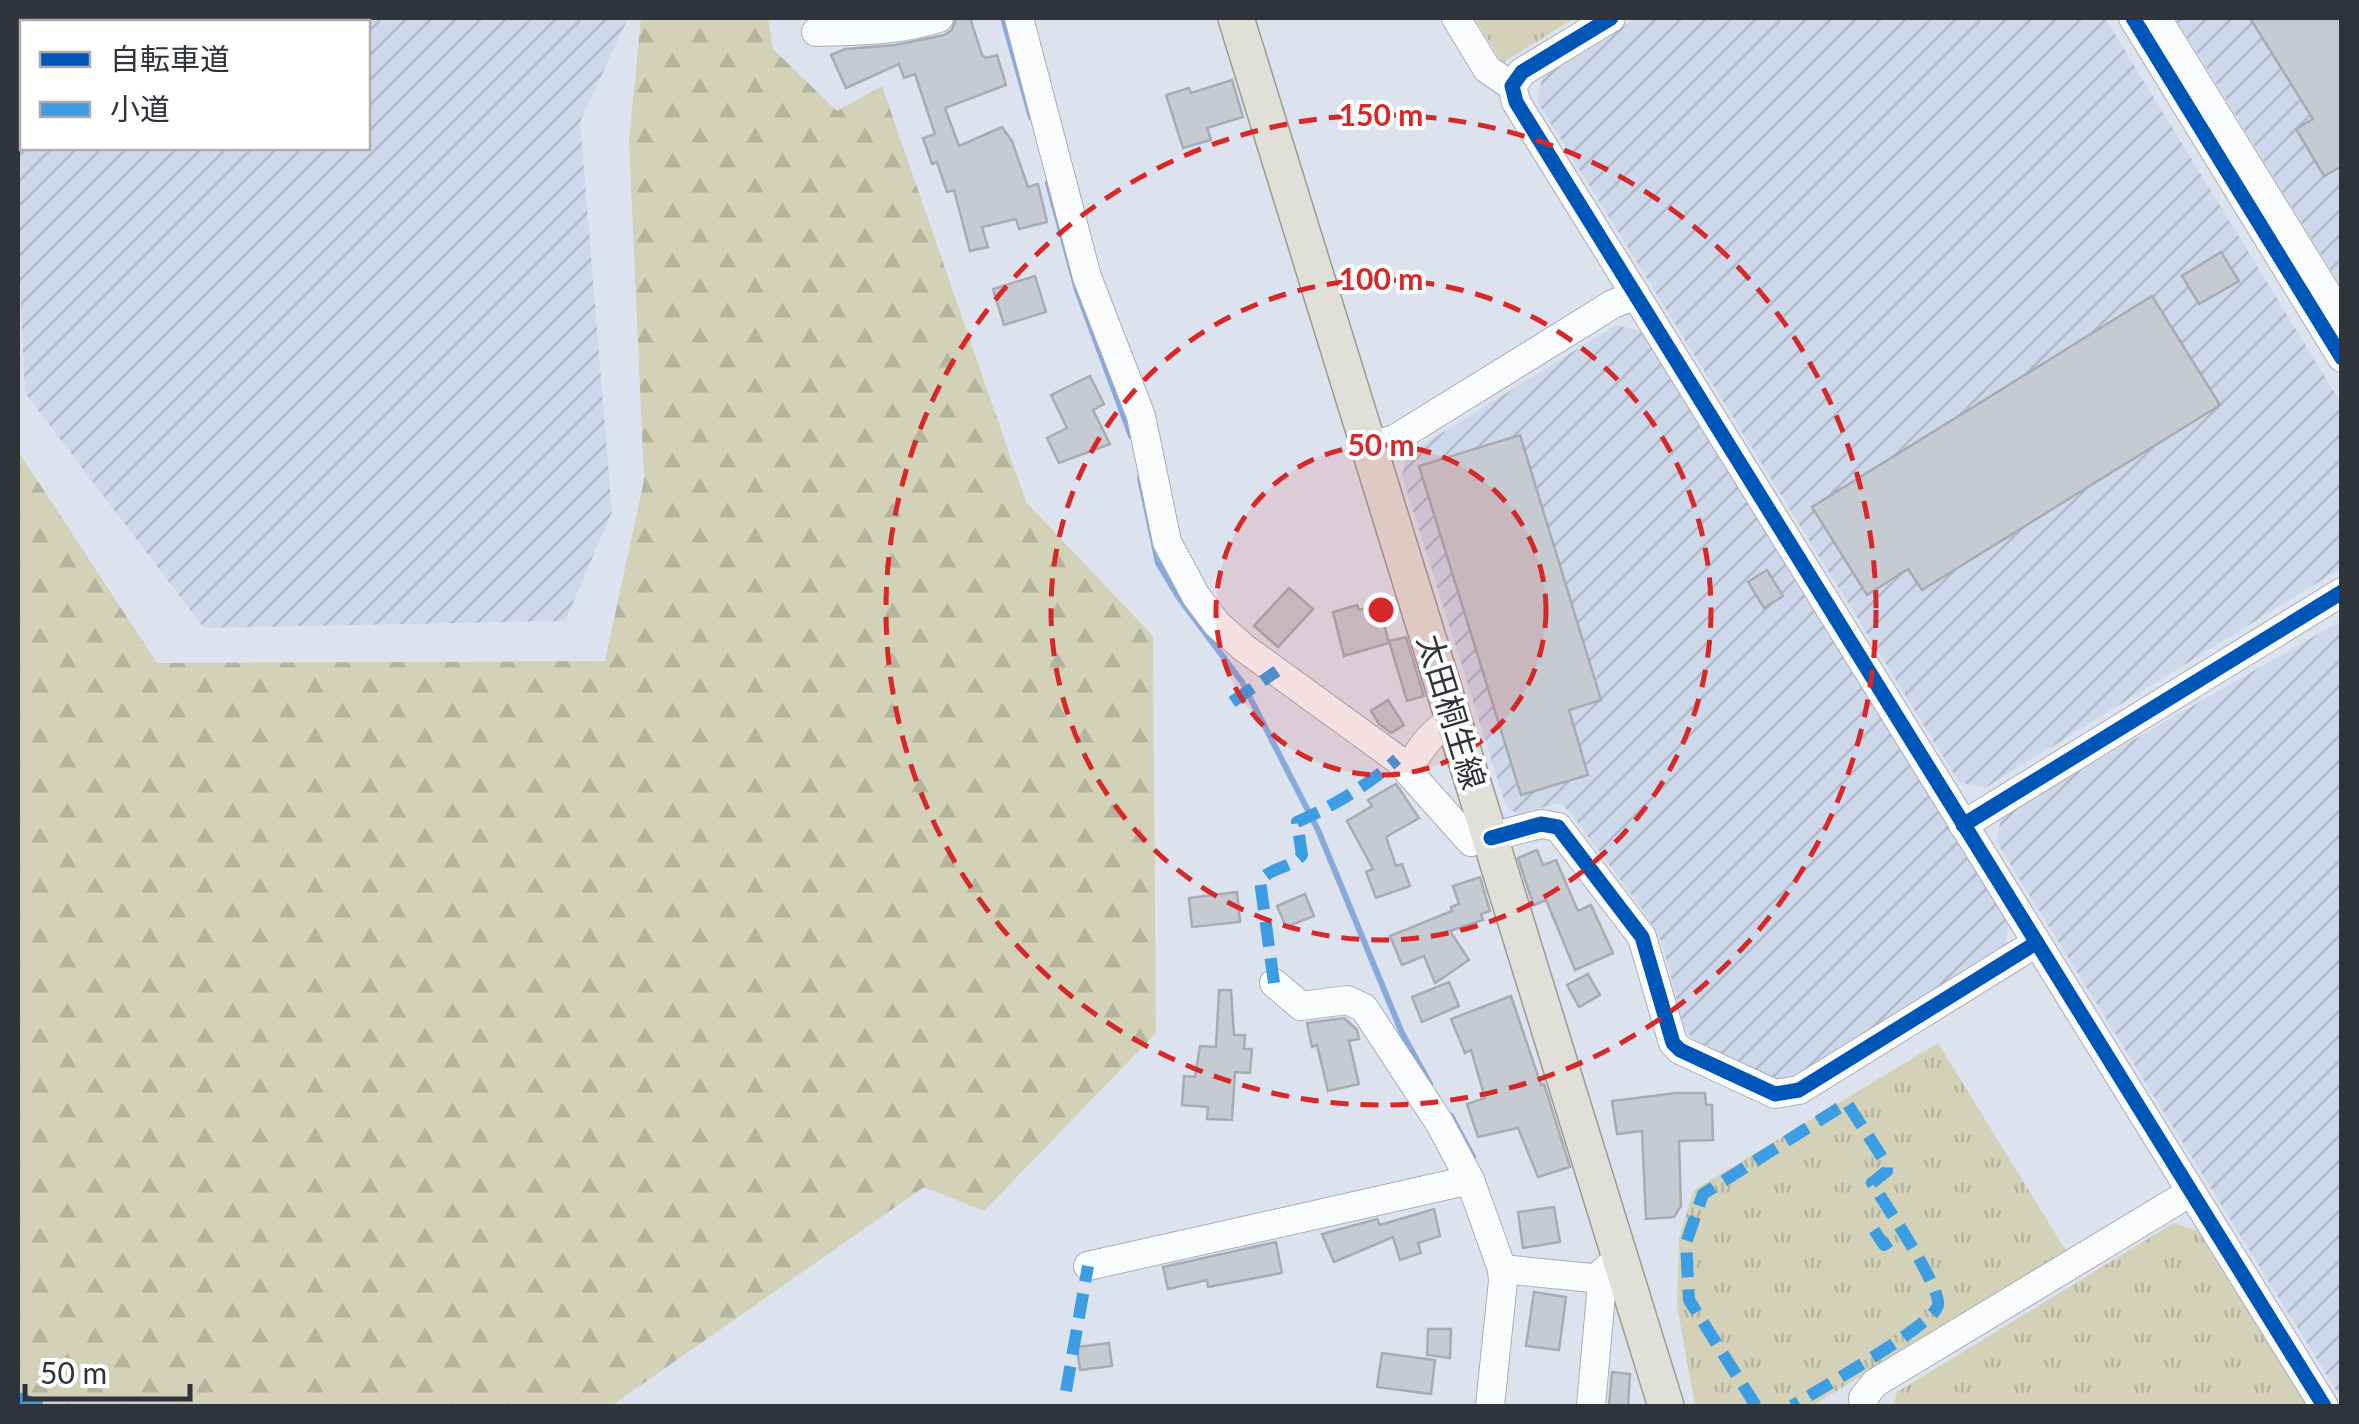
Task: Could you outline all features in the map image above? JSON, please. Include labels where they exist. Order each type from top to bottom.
[{"type":"main road","name":"太田桐生線","points":[[1236,18],[1491,838],[1611,1267],[1666,1406]]},
{"type":"street","points":[[816,32],[868,33],[907,28],[938,18]]},
{"type":"street","points":[[1019,18],[1087,277],[1141,416],[1166,542],[1196,596],[1217,624],[1244,648],[1397,758],[1471,842],[1542,824],[1558,827],[1642,937],[1673,1044],[1775,1094],[1799,1090],[2036,943]]},
{"type":"street","points":[[1456,18],[1487,69],[1512,86],[1516,102],[2324,1406]]},
{"type":"street","points":[[1512,86],[1522,72],[1611,18]]},
{"type":"street","points":[[2132,18],[2342,358]]},
{"type":"street","points":[[2156,18],[2342,318]]},
{"type":"street","points":[[1369,446],[1395,438],[1613,304],[1636,295]]},
{"type":"street","points":[[1964,824],[2342,592]]},
{"type":"street","points":[[1408,771],[1416,753],[1452,720]]},
{"type":"street","points":[[1274,983],[1301,1006],[1347,1000],[1364,1008],[1439,1122],[1470,1180],[1509,1269],[1504,1281],[1490,1406]]},
{"type":"street","points":[[1088,1266],[1470,1180]]},
{"type":"street","points":[[1855,1404],[1875,1383],[2191,1192]]},
{"type":"street","points":[[1509,1269],[1611,1267],[1592,1406]]},
{"type":"shaded area","points":[[18,18],[628,18],[580,122],[612,512],[565,621],[204,628],[25,393],[18,238]]},
{"type":"shaded area","points":[[1637,18],[2105,18],[2341,403],[2341,568],[1985,788],[1959,782],[1537,101],[1543,75]]},
{"type":"shaded area","points":[[2175,18],[2341,18],[2341,287],[2218,86]]},
{"type":"shaded area","points":[[1616,325],[1642,331],[2009,921],[2004,950],[1792,1078],[1775,1079],[1695,1042],[1684,1028],[1662,943],[1647,916],[1570,812],[1559,803],[1517,814],[1506,806],[1402,475],[1408,454]]},
{"type":"shaded area","points":[[2341,621],[2341,1398],[1996,841],[2002,815]]},
{"type":"green space","points":[[641,18],[768,18],[773,49],[837,111],[882,86],[1026,502],[1153,636],[1156,1033],[984,1211],[924,1187],[611,1406],[18,1406],[18,451],[157,663],[605,661],[644,480],[629,140]]},
{"type":"green space","points":[[1475,18],[1575,18],[1502,63]]},
{"type":"green space","points":[[1938,1043],[2066,1251],[1812,1406],[1695,1406],[1677,1306],[1679,1237],[1694,1190]]},
{"type":"green space","points":[[2174,1223],[2198,1231],[2307,1406],[1893,1406],[1897,1392]]},
{"type":"building","points":[[956,18],[970,18],[982,55],[997,55],[1006,85],[945,108],[959,146],[1002,127],[1012,141],[1028,187],[1038,184],[1047,222],[1019,229],[1016,219],[982,227],[988,247],[970,251],[954,190],[947,192],[937,162],[932,164],[923,138],[935,134],[915,74],[904,78],[899,64],[846,88],[831,55],[845,49],[895,45],[944,35],[952,30]]},
{"type":"building","points":[[2250,18],[2342,18],[2342,166],[2324,176],[2296,129],[2313,119]]},
{"type":"building","points":[[1232,80],[1243,117],[1207,128],[1211,140],[1183,148],[1166,95],[1189,88],[1191,93]]},
{"type":"building","points":[[2221,252],[2239,281],[2199,304],[2182,276]]},
{"type":"building","points":[[1035,276],[1046,312],[1004,325],[993,289]]},
{"type":"building","points":[[2152,296],[2220,405],[1922,590],[1908,569],[1867,595],[1812,507]]},
{"type":"building","points":[[1090,376],[1104,404],[1093,410],[1110,444],[1059,463],[1047,438],[1067,428],[1051,395]]},
{"type":"building","points":[[1520,435],[1601,700],[1569,710],[1588,775],[1521,795],[1419,466]]},
{"type":"building","points":[[1767,570],[1783,596],[1764,608],[1748,582]]},
{"type":"building","points":[[1289,588],[1313,609],[1278,647],[1254,626]]},
{"type":"building","points":[[1357,605],[1359,610],[1379,605],[1389,643],[1344,656],[1333,612]]},
{"type":"building","points":[[1406,637],[1424,696],[1407,701],[1389,641]]},
{"type":"building","points":[[1388,700],[1404,725],[1391,733],[1371,711]]},
{"type":"building","points":[[1396,784],[1419,818],[1386,837],[1396,866],[1402,864],[1410,886],[1376,898],[1366,872],[1373,869],[1347,821],[1372,806],[1368,800]]},
{"type":"building","points":[[1537,850],[1543,865],[1556,860],[1578,911],[1591,905],[1613,953],[1575,970],[1546,900],[1534,905],[1518,858]]},
{"type":"building","points":[[1480,877],[1490,911],[1481,914],[1483,920],[1450,931],[1469,960],[1435,983],[1424,956],[1402,965],[1390,936],[1452,911],[1451,907],[1459,904],[1453,886]]},
{"type":"building","points":[[1237,892],[1240,922],[1192,927],[1189,898]]},
{"type":"building","points":[[1305,894],[1314,916],[1286,927],[1277,906]]},
{"type":"building","points":[[1588,974],[1600,995],[1579,1007],[1567,985]]},
{"type":"building","points":[[1449,982],[1459,1006],[1422,1022],[1412,997]]},
{"type":"building","points":[[1219,990],[1231,990],[1234,1035],[1245,1035],[1244,1049],[1252,1049],[1250,1073],[1235,1072],[1232,1120],[1207,1119],[1208,1107],[1182,1105],[1184,1076],[1195,1077],[1200,1046],[1216,1047]]},
{"type":"building","points":[[1511,996],[1570,1167],[1538,1177],[1518,1128],[1478,1137],[1467,1104],[1485,1098],[1471,1050],[1465,1053],[1451,1019]]},
{"type":"building","points":[[1344,1018],[1357,1030],[1359,1039],[1349,1041],[1359,1084],[1328,1091],[1317,1045],[1312,1047],[1307,1023]]},
{"type":"building","points":[[1705,1093],[1706,1105],[1712,1105],[1713,1140],[1679,1141],[1681,1206],[1674,1217],[1646,1219],[1642,1131],[1617,1134],[1612,1101]]},
{"type":"building","points":[[1554,1207],[1560,1242],[1523,1248],[1518,1212]]},
{"type":"building","points":[[1434,1209],[1440,1236],[1418,1243],[1421,1253],[1400,1260],[1393,1237],[1334,1262],[1322,1234],[1377,1219],[1380,1225]]},
{"type":"building","points":[[1276,1242],[1282,1273],[1208,1287],[1207,1280],[1168,1289],[1163,1267]]},
{"type":"building","points":[[1534,1292],[1566,1297],[1559,1350],[1526,1346]]},
{"type":"building","points":[[1428,1329],[1451,1329],[1450,1358],[1427,1355]]},
{"type":"building","points":[[1109,1343],[1112,1366],[1080,1370],[1077,1347]]},
{"type":"building","points":[[1382,1353],[1435,1360],[1431,1394],[1377,1387]]},
{"type":"building","points":[[1612,1372],[1630,1374],[1628,1406],[1609,1406]]},
{"type":"waterway","points":[[1003,18],[1031,117]]},
{"type":"waterway","points":[[1048,183],[1077,290],[1131,436]]},
{"type":"waterway","points":[[1140,478],[1158,563],[1179,598],[1242,682],[1318,830],[1402,1033],[1430,1084]]},
{"type":"waterway","points":[[1451,1116],[1473,1157]]},
{"type":"marked path","points":[[1232,702],[1277,671]]},
{"type":"marked path","points":[[1274,983],[1260,881],[1302,855],[1297,822],[1350,794],[1397,759]]},
{"type":"marked path","points":[[1756,1406],[1689,1300],[1686,1243],[1703,1194],[1847,1103],[1887,1165],[1887,1171],[1872,1183],[1922,1263],[1938,1305],[1897,1342],[1792,1406]]},
{"type":"marked path","points":[[1874,1230],[1884,1245],[1902,1233]]},
{"type":"marked path","points":[[1066,1391],[1088,1266]]},
{"type":"marked path","points":[[18,1398],[43,1406]]},
{"type":"cycle path","points":[[1611,18],[1522,72],[1512,86],[1516,102],[2324,1406]]},
{"type":"cycle path","points":[[2133,18],[2342,358]]},
{"type":"cycle path","points":[[1963,825],[2342,592]]},
{"type":"cycle path","points":[[1491,838],[1541,824],[1558,827],[1642,937],[1673,1043],[1680,1050],[1775,1094],[1799,1090],[2036,943]]}]
